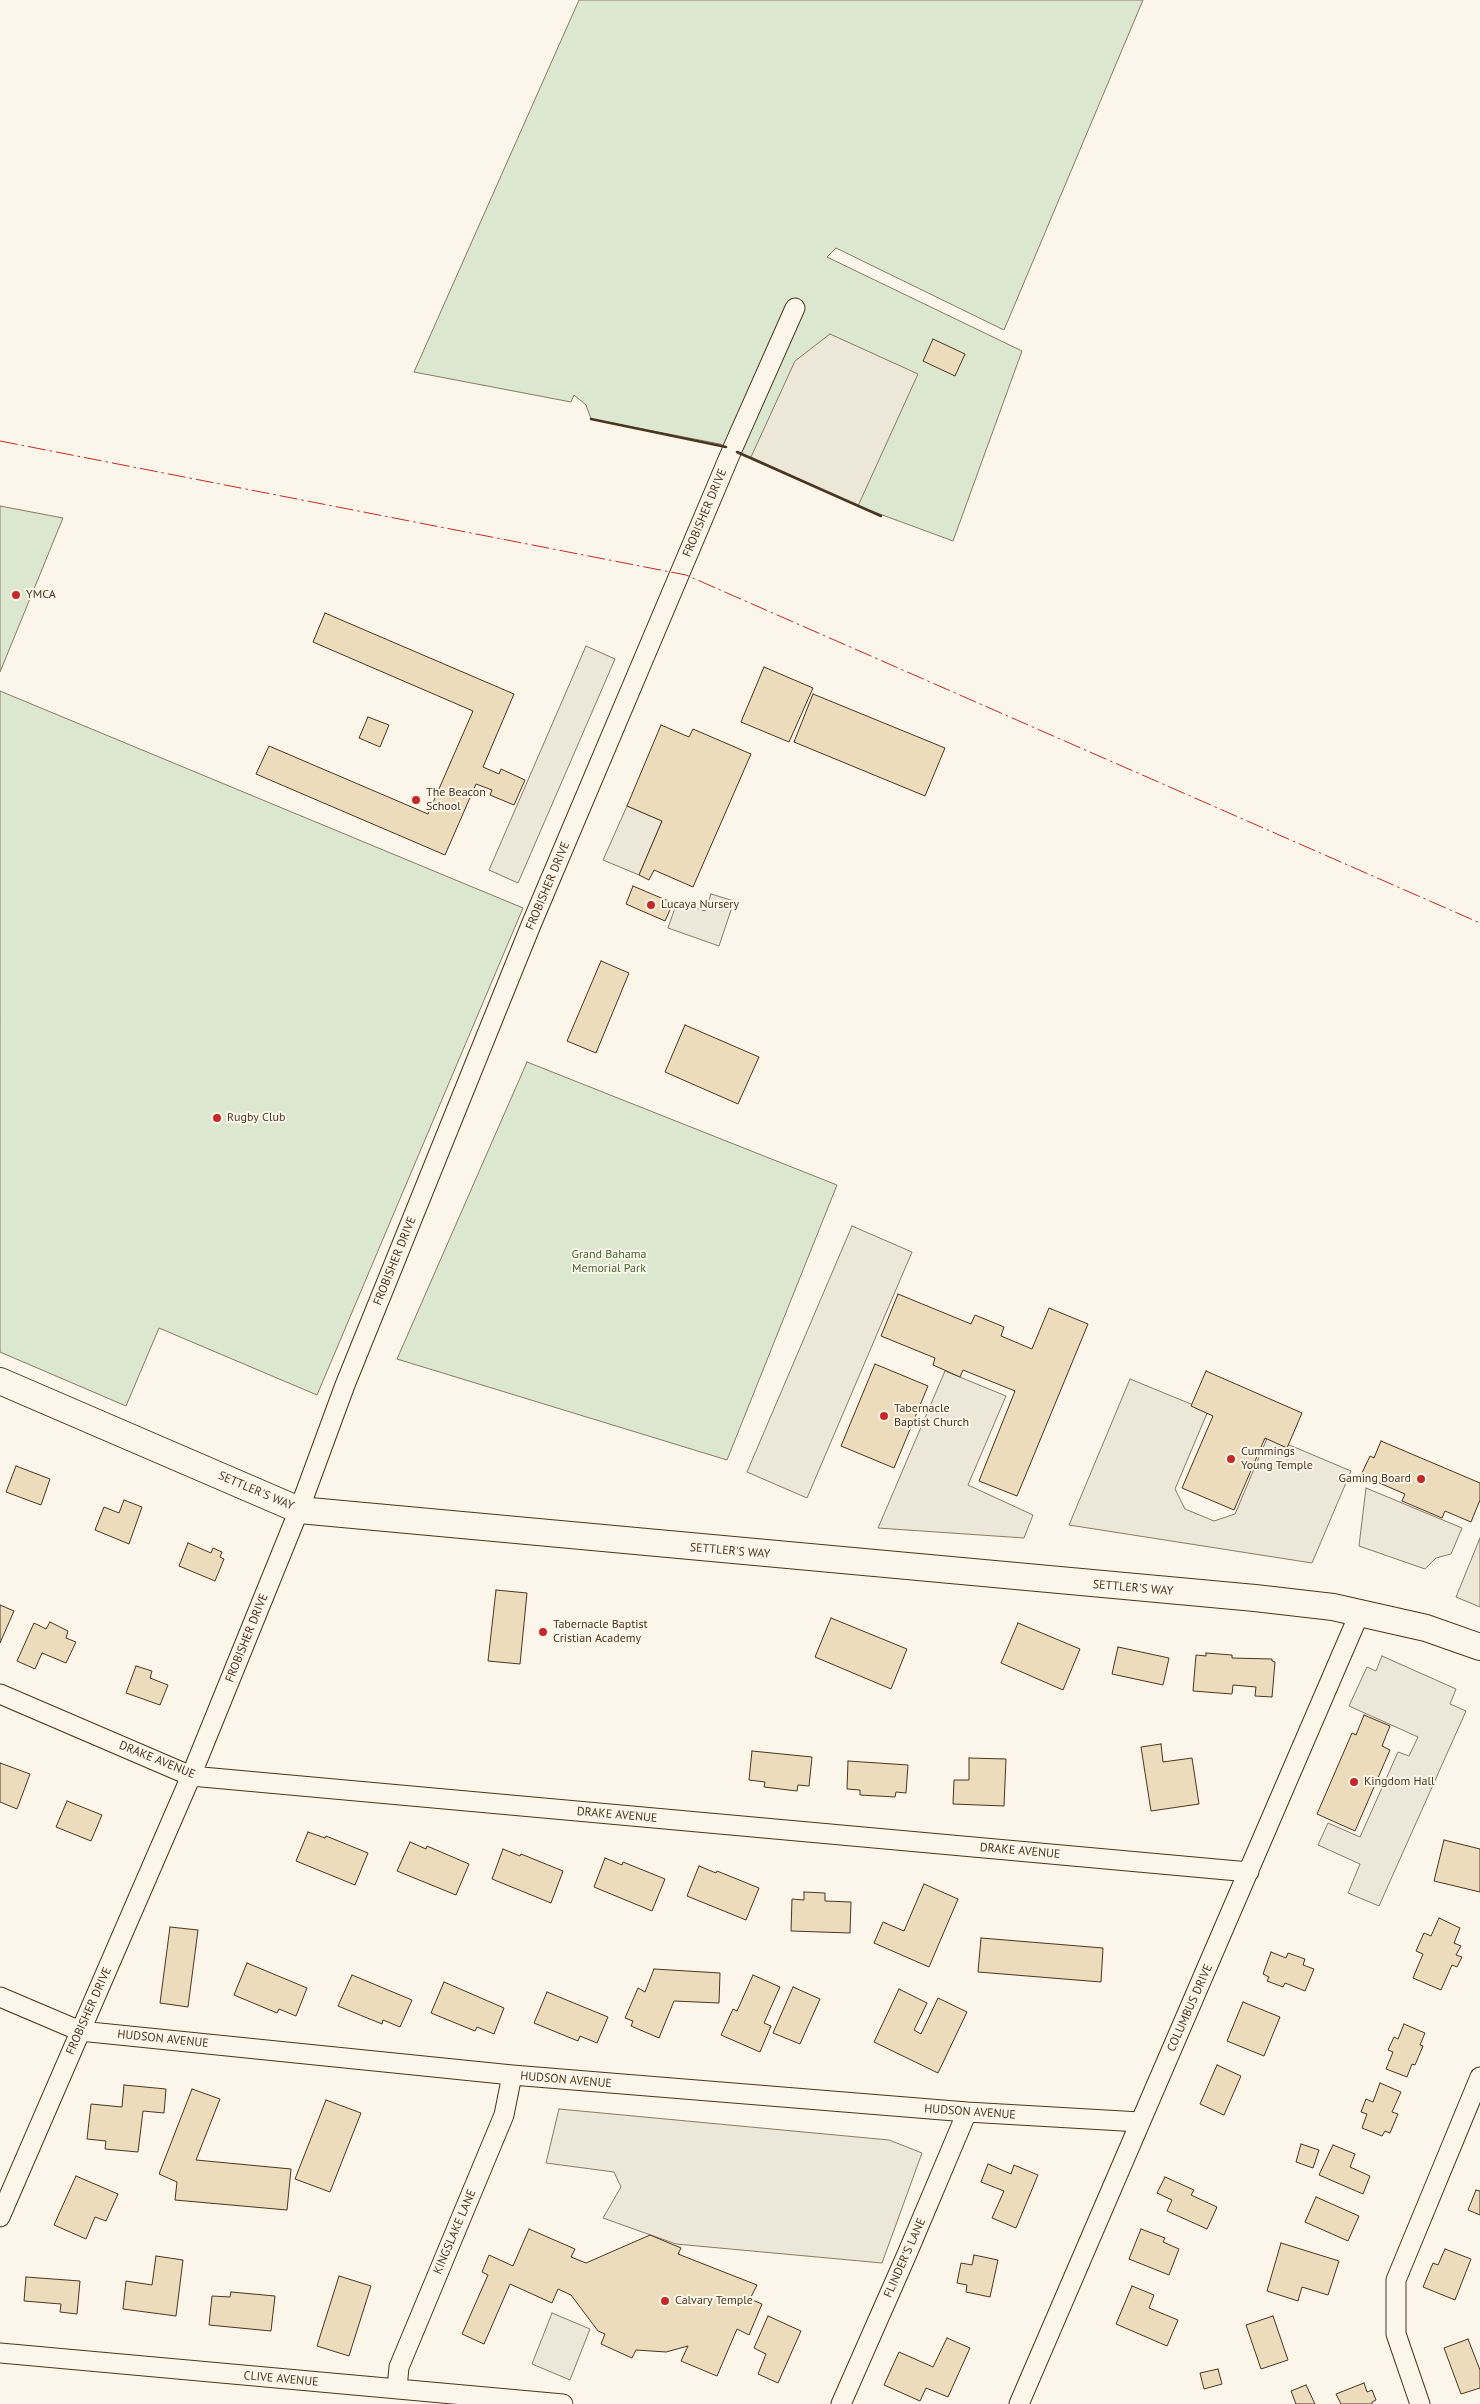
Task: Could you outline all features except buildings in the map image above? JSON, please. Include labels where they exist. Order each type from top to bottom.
[{"type":"main road","name":"SETTLER'S WAY","points":[[0,1381],[299,1510],[1255,1598],[1360,1612],[1426,1628],[1480,1648]]},
{"type":"street","name":"FROBISHER DRIVE","points":[[0,2217],[192,1776],[299,1510],[345,1385],[531,926],[732,450],[795,308]]},
{"type":"street","name":"COLUMBUS DRIVE","points":[[1019,2404],[1360,1612]]},
{"type":"street","name":"DRAKE AVENUE","points":[[0,1694],[192,1776],[1249,1872]]},
{"type":"street","name":"HUDSON AVENUE","points":[[0,1997],[80,2030],[512,2075],[967,2112],[1140,2122]]},
{"type":"street","name":"KINGSLAKE LANE","points":[[397,2389],[399,2367],[504,2115],[512,2075]]},
{"type":"street","points":[[1420,2404],[1396,2334],[1396,2280],[1480,2077]]},
{"type":"street","name":"FLINDER'S LANE","points":[[841,2404],[967,2112]]},
{"type":"street","name":"CLIVE AVENUE","points":[[0,2353],[563,2404]]},
{"type":"green space","points":[[579,0],[1143,0],[1004,330],[836,248],[827,257],[1022,351],[953,541],[858,506],[720,444],[591,419],[586,405],[574,395],[571,402],[414,372]]},
{"type":"green space","name":"YMCA","points":[[0,506],[63,518],[0,672]]},
{"type":"green space","name":"Rugby Club","points":[[0,691],[523,908],[317,1395],[159,1328],[126,1406],[0,1352]]},
{"type":"green space","name":"Grand Bahama Memorial Park","points":[[527,1062],[837,1185],[727,1460],[397,1359]]},
{"type":"shaded area","points":[[830,334],[918,374],[858,506],[751,457],[795,361]]},
{"type":"shaded area","points":[[586,646],[615,659],[518,883],[489,870]]},
{"type":"shaded area","points":[[627,806],[662,821],[639,875],[603,860]]},
{"type":"shaded area","points":[[711,894],[734,901],[719,946],[668,928],[677,902],[705,911]]},
{"type":"shaded area","points":[[852,1226],[912,1252],[807,1498],[747,1472]]},
{"type":"shaded area","points":[[945,1371],[1006,1396],[968,1485],[1033,1515],[1024,1538],[878,1528]]},
{"type":"shaded area","points":[[1130,1379],[1208,1411],[1175,1489],[1185,1509],[1214,1521],[1235,1514],[1268,1436],[1351,1471],[1312,1563],[1069,1525]]},
{"type":"shaded area","points":[[1366,1488],[1462,1528],[1451,1554],[1436,1558],[1425,1569],[1359,1546]]},
{"type":"shaded area","points":[[1480,1538],[1480,1607],[1456,1597]]},
{"type":"shaded area","points":[[1382,1656],[1456,1689],[1450,1704],[1466,1711],[1379,1906],[1348,1893],[1360,1864],[1318,1845],[1328,1823],[1360,1837],[1398,1752],[1409,1756],[1418,1737],[1349,1706],[1367,1667],[1376,1671]]},
{"type":"shaded area","points":[[559,2109],[889,2140],[922,2153],[882,2263],[676,2244],[603,2218],[621,2187],[614,2172],[546,2163]]},
{"type":"shaded area","points":[[552,2313],[590,2329],[570,2380],[532,2364]]},
{"type":"wall","points":[[591,419],[726,447]]},
{"type":"wall","points":[[737,452],[881,516]]},
{"type":"power","points":[[0,441],[686,575],[1480,923]]},
{"type":"place","name":"YMCA","points":[[16,595]]},
{"type":"place","name":"The Beacon School","points":[[416,800]]},
{"type":"place","name":"Lucaya Nursery","points":[[651,905]]},
{"type":"place","name":"Rugby Club","points":[[217,1118]]},
{"type":"place","name":"Tabernacle Baptist Church","points":[[884,1416]]},
{"type":"place","name":"Cummings Young Temple","points":[[1231,1459]]},
{"type":"place","name":"Gaming Board","points":[[1421,1479]]},
{"type":"place","name":"Tabernacle Baptist Cristian Academy","points":[[543,1632]]},
{"type":"place","name":"Kingdom Hall","points":[[1354,1782]]},
{"type":"place","name":"Calvary Temple","points":[[665,2301]]}]
